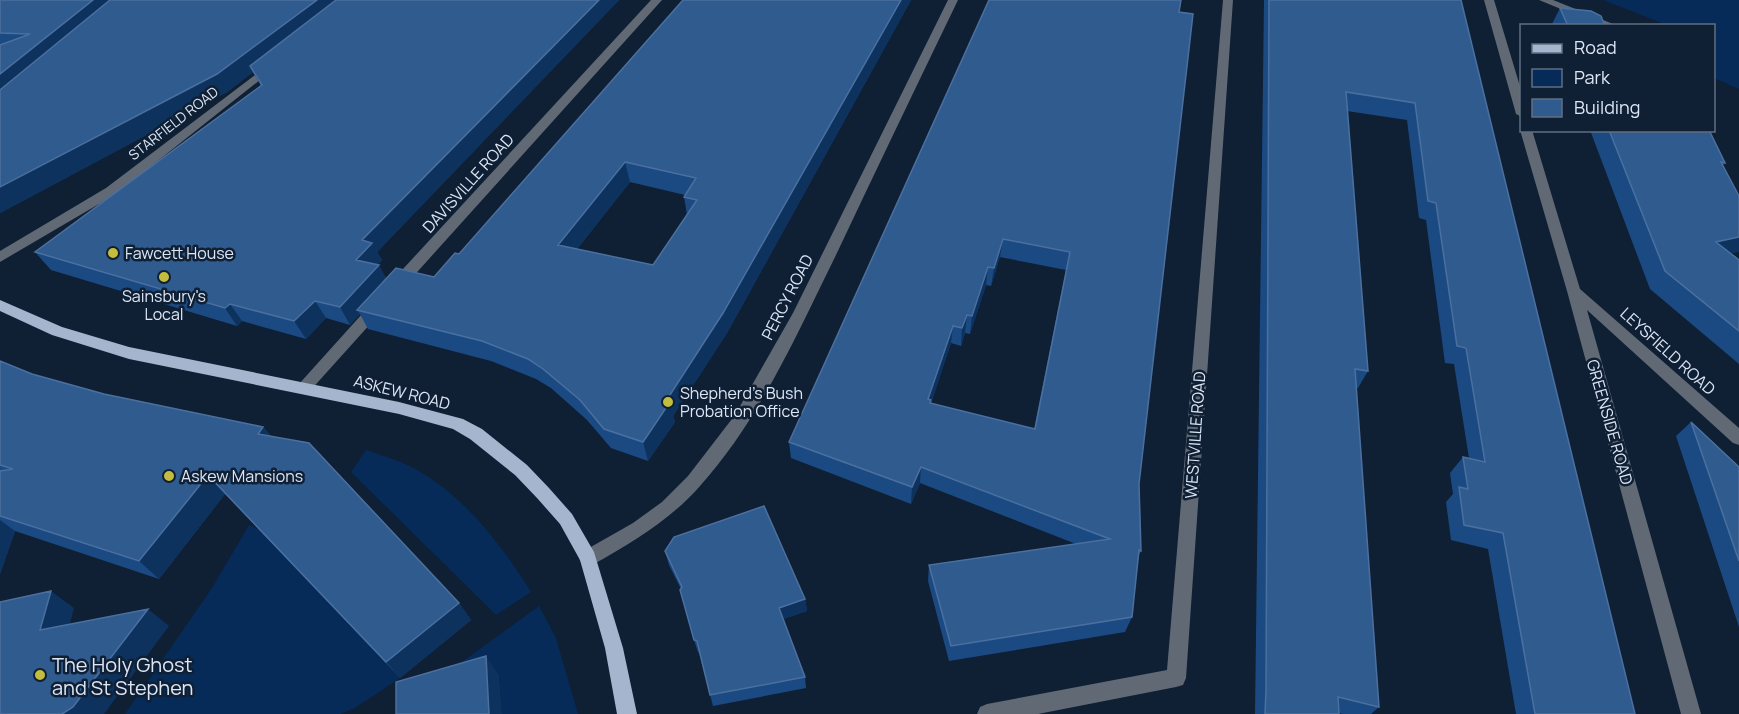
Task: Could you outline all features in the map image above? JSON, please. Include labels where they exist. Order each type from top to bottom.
[{"type":"main road","name":"ASKEW ROAD","points":[[0,305],[57,331],[129,353],[428,415],[457,424],[476,434],[521,470],[543,493],[566,519],[588,558],[614,648],[627,714]]},
{"type":"street","name":"DAVISVILLE ROAD","points":[[304,388],[657,0]]},
{"type":"street","name":"PERCY ROAD","points":[[588,558],[642,528],[668,507],[702,472],[739,422],[807,299],[953,0]]},
{"type":"street","name":"WESTVILLE ROAD","points":[[987,714],[1176,678],[1228,0]]},
{"type":"street","points":[[1489,0],[1520,110]]},
{"type":"street","points":[[1544,0],[1608,24]]},
{"type":"street","name":"STARFIELD ROAD","points":[[0,257],[111,191],[284,56]]},
{"type":"street","name":"GREENSIDE ROAD","points":[[1527,132],[1574,291],[1691,714]]},
{"type":"street","name":"LEYSFIELD ROAD","points":[[1574,291],[1739,438]]},
{"type":"green space","points":[[1603,0],[1739,0],[1739,89],[1715,78],[1715,24],[1662,23]]},
{"type":"green space","points":[[366,450],[401,462],[422,473],[459,501],[491,535],[531,592],[496,615],[351,472]]},
{"type":"green space","points":[[249,525],[260,530],[400,678],[355,708],[340,714],[125,714],[212,588]]},
{"type":"green space","points":[[539,606],[556,638],[578,714],[502,714],[499,675],[448,672]]},
{"type":"building","points":[[0,0],[93,0],[0,74],[0,45],[30,34],[0,33]]},
{"type":"building","points":[[110,0],[317,0],[217,74],[0,187],[0,90]]},
{"type":"building","points":[[336,0],[599,0],[362,240],[372,243],[356,260],[379,265],[340,307],[315,301],[294,321],[230,304],[225,308],[35,252],[262,85],[250,66]]},
{"type":"building","points":[[683,0],[901,0],[723,313],[666,401],[670,402],[643,442],[604,429],[580,400],[528,359],[482,341],[357,310],[396,268],[434,277],[455,253],[459,254]],"holes":[[[625,162],[696,178],[684,197],[697,200],[653,265],[558,245]]]},
{"type":"building","points":[[989,0],[1181,0],[1179,12],[1193,14],[1139,484],[1141,551],[1139,550],[1132,617],[951,646],[929,565],[1110,539],[921,467],[912,487],[789,442]],"holes":[[[1003,239],[1070,252],[1035,429],[930,403],[931,400],[928,399],[953,326],[962,328],[967,315],[972,316],[988,267],[994,268]]]},
{"type":"building","points":[[1269,0],[1461,0],[1635,714],[1535,714],[1503,533],[1464,525],[1459,487],[1468,489],[1463,457],[1485,462],[1466,348],[1457,346],[1436,203],[1428,201],[1415,103],[1346,92],[1368,371],[1355,369],[1379,707],[1338,697],[1339,714],[1265,714]]},
{"type":"building","points":[[1560,8],[1591,11],[1601,16],[1604,24],[1567,24]]},
{"type":"building","points":[[1610,132],[1710,132],[1725,163],[1721,162],[1739,196],[1739,237],[1716,242],[1739,260],[1739,331],[1665,271]]},
{"type":"building","points":[[0,361],[32,374],[104,394],[263,427],[258,434],[309,443],[459,603],[386,662],[208,475],[139,561],[0,516],[0,471],[13,469],[0,465]]},
{"type":"building","points":[[1691,422],[1739,467],[1739,561]]},
{"type":"building","points":[[764,506],[805,599],[779,608],[805,677],[710,695],[697,641],[694,640],[680,590],[682,587],[665,551],[674,537]]},
{"type":"building","name":"The Holy Ghost and St Stephen","points":[[51,591],[40,630],[148,609],[73,707],[62,714],[0,714],[0,602]]},
{"type":"building","points":[[486,656],[489,714],[396,714],[396,682]]},
{"type":"place","name":"Fawcett House","points":[[113,253]]},
{"type":"place","name":"Sainsbury's Local","points":[[164,277]]},
{"type":"place","name":"Shepherd's Bush Probation Office","points":[[668,402]]},
{"type":"place","name":"Askew Mansions","points":[[169,476]]},
{"type":"place","name":"The Holy Ghost and St Stephen","points":[[40,675]]}]
